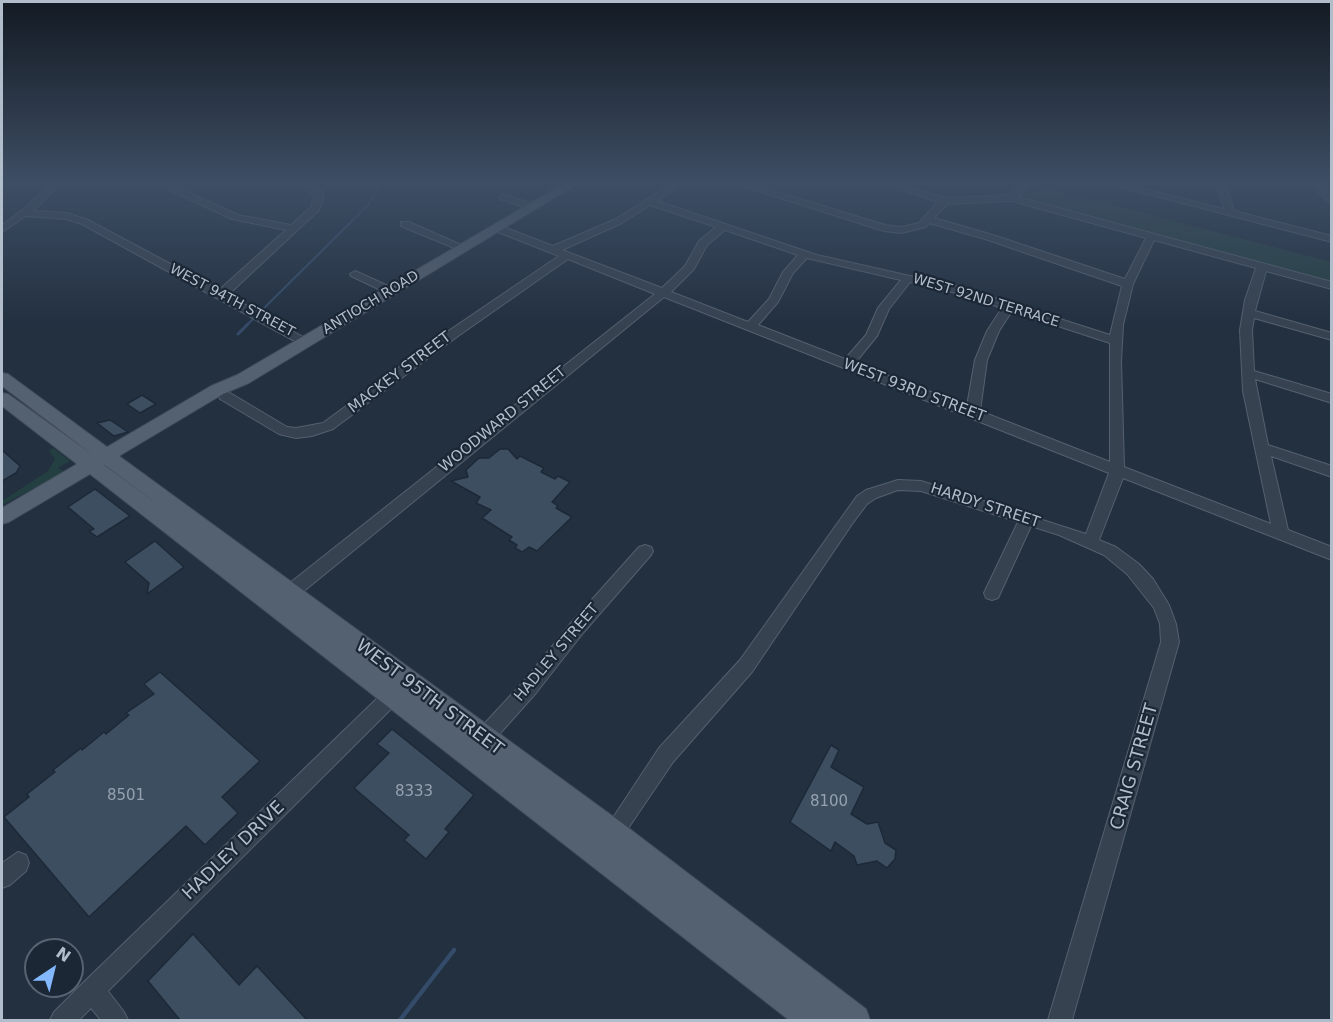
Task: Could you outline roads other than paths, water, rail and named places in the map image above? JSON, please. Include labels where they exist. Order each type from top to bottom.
[{"type":"main road","name":"ANTIOCH ROAD","points":[[2,530],[217,390],[243,379],[491,232]]},
{"type":"main road","name":"WEST 95TH STREET","points":[[2,378],[183,534],[283,598],[399,689],[605,844],[855,1020]]},
{"type":"main road","name":"ANTIOCH ROAD","points":[[2,517],[225,396],[243,379]]},
{"type":"main road","name":"WEST 95TH STREET","points":[[2,398],[102,464]]},
{"type":"main road","name":"WEST 95TH STREET","points":[[605,844],[813,1020]]},
{"type":"street","name":"WEST 94TH STREET","points":[[102,232],[306,342]]},
{"type":"street","points":[[221,295],[291,232]]},
{"type":"street","points":[[424,232],[463,248]]},
{"type":"street","name":"WEST 93RD STREET","points":[[506,232],[1332,554]]},
{"type":"street","points":[[553,250],[599,232]]},
{"type":"street","name":"WOODWARD STREET","points":[[283,598],[685,274],[704,243],[717,232]]},
{"type":"street","name":"WEST 92ND TERRACE","points":[[737,232],[805,254],[908,278],[1009,306],[1116,341]]},
{"type":"street","points":[[966,232],[1128,284]]},
{"type":"street","points":[[1132,232],[1332,286]]},
{"type":"street","points":[[1303,232],[1332,239]]},
{"type":"street","points":[[1090,543],[1116,479],[1117,325],[1128,284],[1151,237]]},
{"type":"street","points":[[750,327],[774,300],[788,272],[805,254]]},
{"type":"street","name":"MACKEY STREET","points":[[225,396],[284,431],[312,432],[328,426],[454,333],[566,256]]},
{"type":"street","points":[[1262,267],[1246,330],[1248,373],[1281,534]]},
{"type":"street","points":[[355,274],[391,291]]},
{"type":"street","points":[[847,365],[871,336],[884,308],[908,278]]},
{"type":"street","points":[[973,413],[981,360],[993,331],[1009,306]]},
{"type":"street","points":[[1249,313],[1332,338]]},
{"type":"street","points":[[1248,373],[1332,399]]},
{"type":"street","points":[[1262,448],[1332,472]]},
{"type":"street","name":"HARDY STREET","points":[[605,844],[666,754],[746,666],[847,520],[862,500],[871,494],[898,485],[921,486],[1027,519],[1090,543]]},
{"type":"street","points":[[992,593],[1027,519]]},
{"type":"street","name":"CRAIG STREET","points":[[1060,1020],[1170,642],[1165,615],[1147,584],[1124,561],[1110,551],[1090,543]]},
{"type":"street","name":"HADLEY STREET","points":[[476,747],[645,551]]},
{"type":"street","name":"HADLEY DRIVE","points":[[62,1020],[399,689]]},
{"type":"street","points":[[92,990],[116,1020]]},
{"type":"waterway","points":[[246,326],[341,232]]},
{"type":"waterway","points":[[238,334],[246,326]]},
{"type":"waterway","points":[[400,1020],[454,950]]}]
